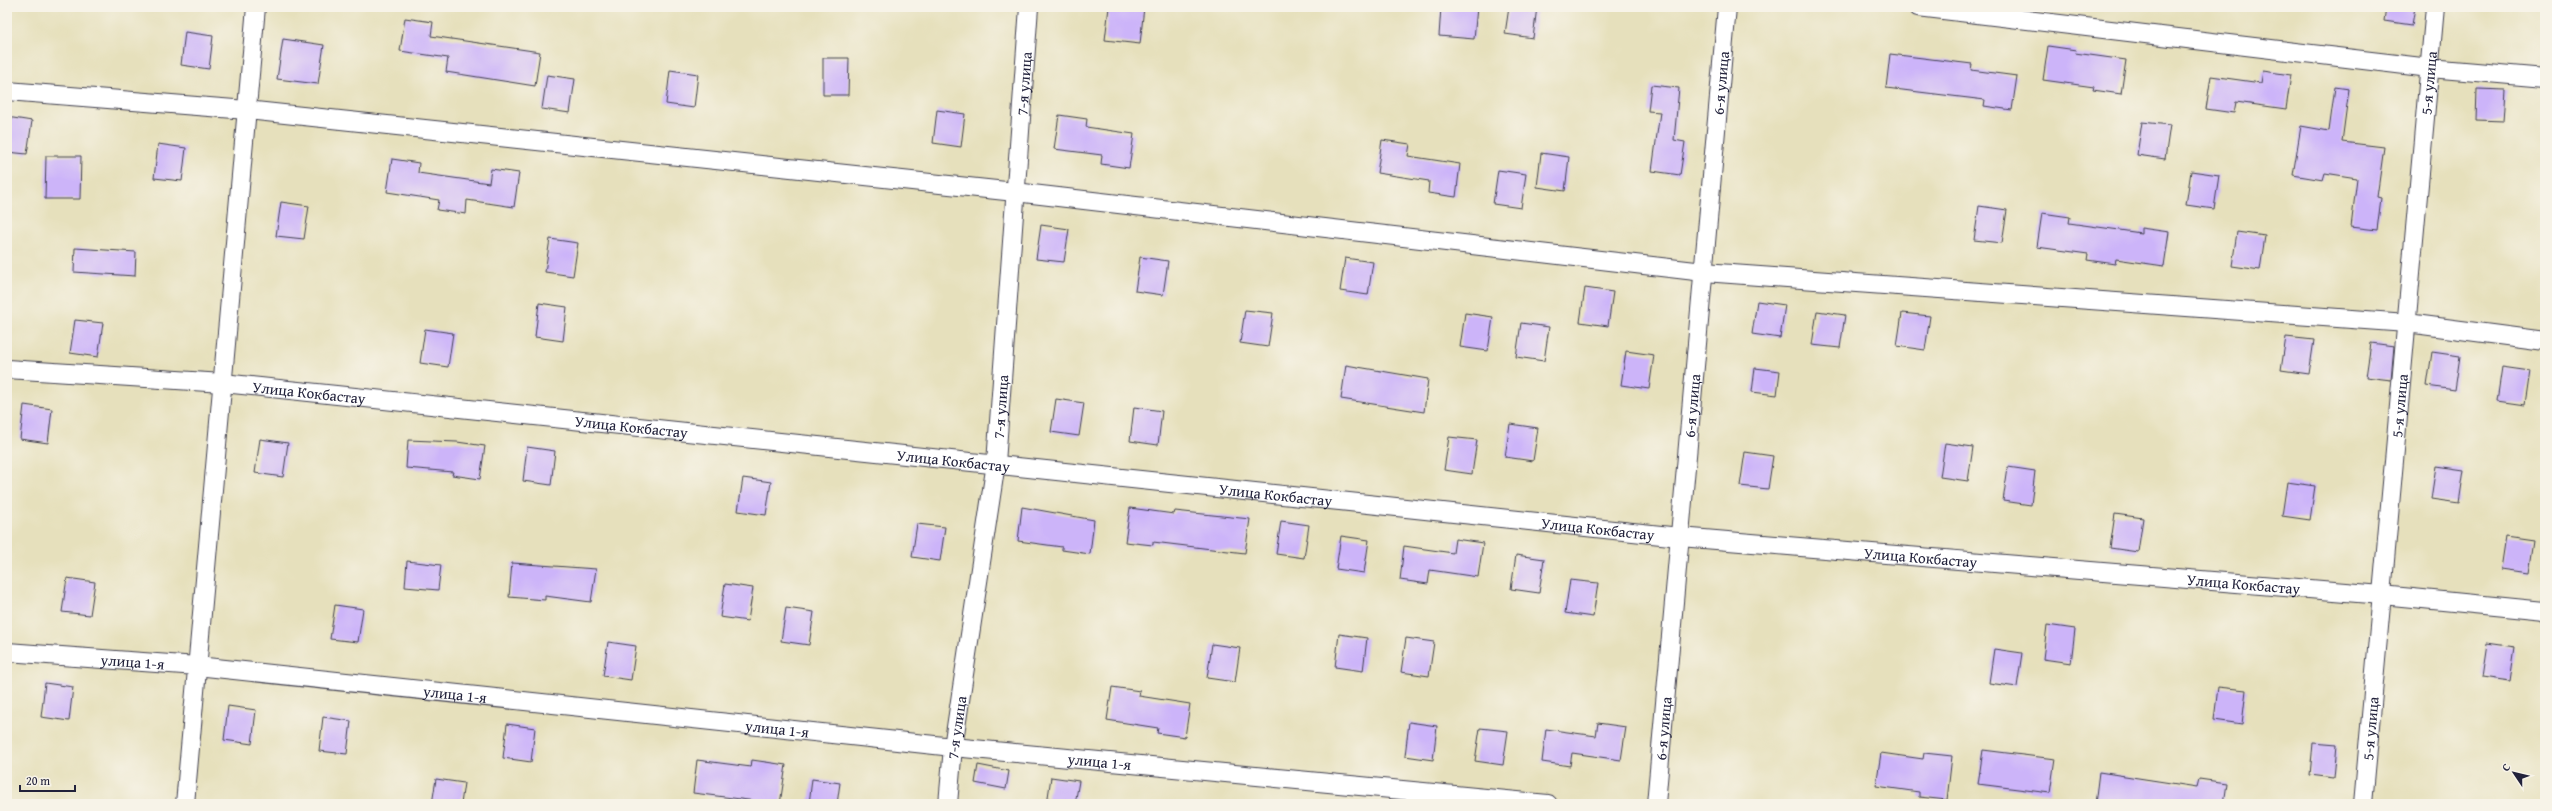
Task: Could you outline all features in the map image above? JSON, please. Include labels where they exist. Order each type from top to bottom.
[{"type":"street","points":[[185,804],[256,7]]},
{"type":"street","name":"7-я улица","points":[[948,804],[953,747],[996,463],[1029,7]]},
{"type":"street","name":"6-я улица","points":[[1656,804],[1727,7]]},
{"type":"street","points":[[1918,7],[2430,68],[2545,78]]},
{"type":"street","name":"5-я улица","points":[[2363,804],[2435,7]]},
{"type":"street","points":[[7,91],[247,110],[1015,192],[1704,272],[2406,323],[2545,340]]},
{"type":"street","name":"Улица Кокбастау","points":[[7,369],[223,383],[996,463],[1680,537],[2382,595],[2545,611]]},
{"type":"street","name":"улица 1-я","points":[[7,652],[198,666],[953,747],[1548,804]]},
{"type":"building","points":[[1109,7],[1144,7],[1140,44],[1105,40]]},
{"type":"building","points":[[1441,7],[1477,7],[1474,39],[1439,36]]},
{"type":"building","points":[[1509,7],[1537,7],[1533,38],[1505,34]]},
{"type":"building","points":[[2386,7],[2415,7],[2412,25],[2384,21]]},
{"type":"building","points":[[405,18],[433,22],[431,36],[540,52],[535,86],[446,72],[448,58],[400,51]]},
{"type":"building","points":[[185,32],[213,36],[209,69],[181,65]]},
{"type":"building","points":[[283,39],[324,45],[318,84],[277,79]]},
{"type":"building","points":[[2048,46],[2076,50],[2075,53],[2126,60],[2121,94],[2093,90],[2094,87],[2043,80]]},
{"type":"building","points":[[1890,54],[1972,64],[1971,70],[2017,76],[2012,110],[1984,106],[1985,100],[1886,88]]},
{"type":"building","points":[[823,58],[849,58],[848,95],[823,95]]},
{"type":"building","points":[[670,70],[698,74],[694,108],[666,104]]},
{"type":"building","points":[[2263,71],[2291,75],[2286,109],[2236,102],[2234,113],[2206,109],[2211,76],[2261,83]]},
{"type":"building","points":[[547,75],[575,79],[570,113],[542,109]]},
{"type":"building","points":[[1651,85],[1679,88],[1674,140],[1685,142],[1680,175],[1652,171],[1660,112],[1648,111]]},
{"type":"building","points":[[2335,87],[2349,89],[2342,142],[2384,147],[2377,197],[2381,198],[2377,230],[2351,227],[2357,178],[2325,173],[2323,180],[2293,175],[2301,126],[2329,131]]},
{"type":"building","points":[[2477,89],[2506,90],[2504,121],[2476,120]]},
{"type":"building","points":[[937,110],[965,114],[961,147],[933,143]]},
{"type":"building","points":[[1059,115],[1087,119],[1086,127],[1134,134],[1129,168],[1101,164],[1102,155],[1054,149]]},
{"type":"building","points":[[7,117],[32,121],[27,154],[7,152]]},
{"type":"building","points":[[2142,122],[2170,125],[2165,159],[2137,155]]},
{"type":"building","points":[[1382,140],[1410,144],[1408,156],[1460,164],[1456,197],[1428,193],[1429,181],[1377,173]]},
{"type":"building","points":[[158,144],[186,148],[182,181],[154,178]]},
{"type":"building","points":[[1541,153],[1569,157],[1565,191],[1537,187]]},
{"type":"building","points":[[46,156],[81,156],[80,199],[45,199]]},
{"type":"building","points":[[392,159],[419,163],[418,173],[489,183],[491,169],[519,173],[514,207],[467,200],[466,214],[437,210],[439,200],[387,192]]},
{"type":"building","points":[[1498,170],[1526,174],[1521,208],[1493,204]]},
{"type":"building","points":[[2191,171],[2219,175],[2214,209],[2186,205]]},
{"type":"building","points":[[281,202],[309,206],[304,239],[276,236]]},
{"type":"building","points":[[1979,206],[2007,210],[2002,243],[1974,240]]},
{"type":"building","points":[[2042,213],[2070,217],[2069,223],[2141,233],[2141,228],[2169,232],[2164,266],[2116,259],[2115,264],[2087,260],[2088,254],[2037,247]]},
{"type":"building","points":[[1041,225],[1069,229],[1064,262],[1036,259]]},
{"type":"building","points":[[2237,232],[2265,236],[2260,270],[2232,266]]},
{"type":"building","points":[[550,239],[578,243],[573,276],[545,272]]},
{"type":"building","points":[[75,248],[136,252],[135,276],[74,272]]},
{"type":"building","points":[[1140,257],[1168,261],[1163,295],[1135,291]]},
{"type":"building","points":[[1345,258],[1373,262],[1368,295],[1340,291]]},
{"type":"building","points":[[1585,288],[1613,292],[1608,326],[1580,322]]},
{"type":"building","points":[[1757,301],[1785,305],[1780,338],[1752,334]]},
{"type":"building","points":[[539,303],[567,307],[563,341],[535,337]]},
{"type":"building","points":[[1245,310],[1273,313],[1268,347],[1240,343]]},
{"type":"building","points":[[1817,311],[1845,315],[1840,348],[1812,345]]},
{"type":"building","points":[[1465,313],[1493,317],[1488,351],[1460,347]]},
{"type":"building","points":[[1902,313],[1930,316],[1925,350],[1897,346]]},
{"type":"building","points":[[75,320],[103,323],[98,357],[70,353]]},
{"type":"building","points":[[1521,323],[1549,327],[1544,361],[1516,357]]},
{"type":"building","points":[[425,329],[453,333],[448,367],[420,363]]},
{"type":"building","points":[[2286,337],[2314,340],[2309,374],[2281,370]]},
{"type":"building","points":[[2371,343],[2394,346],[2391,380],[2366,377]]},
{"type":"building","points":[[1626,351],[1654,355],[1649,389],[1621,385]]},
{"type":"building","points":[[2432,352],[2460,356],[2455,390],[2427,386]]},
{"type":"building","points":[[1346,365],[1428,379],[1424,412],[1341,399]]},
{"type":"building","points":[[2502,367],[2530,371],[2525,405],[2497,401]]},
{"type":"building","points":[[1755,368],[1780,371],[1777,395],[1752,392]]},
{"type":"building","points":[[1056,399],[1084,403],[1079,436],[1051,432]]},
{"type":"building","points":[[24,405],[52,409],[48,443],[20,439]]},
{"type":"building","points":[[1134,407],[1162,411],[1158,445],[1130,441]]},
{"type":"building","points":[[1510,424],[1538,428],[1533,461],[1505,457]]},
{"type":"building","points":[[1449,437],[1477,440],[1472,474],[1444,470]]},
{"type":"building","points":[[260,439],[288,443],[283,477],[255,473]]},
{"type":"building","points":[[408,440],[457,442],[485,446],[480,479],[452,475],[453,472],[406,468]]},
{"type":"building","points":[[1945,443],[1973,447],[1968,481],[1940,477]]},
{"type":"building","points":[[527,447],[555,451],[551,485],[523,481]]},
{"type":"building","points":[[1745,452],[1773,456],[1768,489],[1740,486]]},
{"type":"building","points":[[2436,466],[2464,470],[2459,503],[2431,499]]},
{"type":"building","points":[[2008,467],[2035,471],[2031,505],[2003,501]]},
{"type":"building","points":[[743,478],[771,482],[766,515],[738,511]]},
{"type":"building","points":[[2287,482],[2315,486],[2310,520],[2282,516]]},
{"type":"building","points":[[1022,507],[1094,520],[1090,554],[1062,550],[1062,547],[1018,541]]},
{"type":"building","points":[[1130,508],[1174,514],[1175,511],[1250,519],[1245,553],[1153,542],[1153,545],[1125,542]]},
{"type":"building","points":[[2115,514],[2143,518],[2138,552],[2110,548]]},
{"type":"building","points":[[1281,521],[1309,525],[1304,558],[1276,554]]},
{"type":"building","points":[[917,524],[945,527],[940,561],[912,557]]},
{"type":"building","points":[[1341,536],[1369,540],[1364,573],[1336,569]]},
{"type":"building","points":[[2506,536],[2534,540],[2529,573],[2501,569]]},
{"type":"building","points":[[1455,539],[1483,543],[1478,577],[1430,570],[1428,584],[1400,580],[1404,546],[1453,553]]},
{"type":"building","points":[[1516,555],[1544,559],[1539,593],[1511,589]]},
{"type":"building","points":[[407,561],[441,565],[438,590],[405,587]]},
{"type":"building","points":[[512,563],[596,569],[591,602],[545,596],[545,600],[509,597]]},
{"type":"building","points":[[67,578],[95,582],[90,615],[62,612]]},
{"type":"building","points":[[1570,580],[1598,583],[1593,617],[1565,613]]},
{"type":"building","points":[[725,584],[753,588],[748,621],[720,617]]},
{"type":"building","points":[[335,605],[363,609],[358,642],[330,639]]},
{"type":"building","points":[[786,608],[814,612],[809,645],[781,641]]},
{"type":"building","points":[[2047,625],[2075,629],[2071,663],[2043,659]]},
{"type":"building","points":[[1339,634],[1367,638],[1363,671],[1335,667]]},
{"type":"building","points":[[1406,638],[1434,642],[1429,676],[1401,672]]},
{"type":"building","points":[[608,642],[636,646],[631,680],[603,676]]},
{"type":"building","points":[[2487,643],[2515,647],[2510,681],[2482,677]]},
{"type":"building","points":[[1212,644],[1240,648],[1235,682],[1207,678]]},
{"type":"building","points":[[1994,649],[2022,653],[2017,687],[1989,683]]},
{"type":"building","points":[[45,683],[73,687],[69,721],[41,717]]},
{"type":"building","points":[[1112,687],[1140,691],[1139,696],[1190,704],[1185,737],[1157,733],[1158,728],[1107,720]]},
{"type":"building","points":[[2218,687],[2246,690],[2242,724],[2214,720]]},
{"type":"building","points":[[228,706],[256,710],[252,744],[224,740]]},
{"type":"building","points":[[323,717],[351,721],[347,754],[319,751]]},
{"type":"building","points":[[1409,722],[1437,726],[1433,760],[1405,756]]},
{"type":"building","points":[[1598,723],[1626,727],[1621,760],[1572,753],[1570,766],[1542,762],[1546,729],[1596,736]]},
{"type":"building","points":[[507,724],[535,728],[531,762],[503,758]]},
{"type":"building","points":[[1480,728],[1508,731],[1503,765],[1475,761]]},
{"type":"building","points":[[2313,743],[2337,745],[2334,778],[2310,775]]},
{"type":"building","points":[[1983,750],[2055,759],[2050,793],[1978,784]]},
{"type":"building","points":[[1881,753],[1923,759],[1924,753],[1952,756],[1947,800],[1919,797],[1919,792],[1876,786]]},
{"type":"building","points":[[697,760],[751,767],[752,760],[786,765],[780,804],[693,793]]},
{"type":"building","points":[[978,765],[1009,771],[1006,789],[975,783]]},
{"type":"building","points":[[2099,772],[2197,787],[2199,779],[2227,783],[2224,804],[2095,804]]},
{"type":"building","points":[[1051,777],[1079,781],[1075,804],[1047,804]]},
{"type":"building","points":[[436,779],[464,783],[461,804],[432,804]]},
{"type":"building","points":[[812,779],[840,783],[837,804],[809,804]]}]
